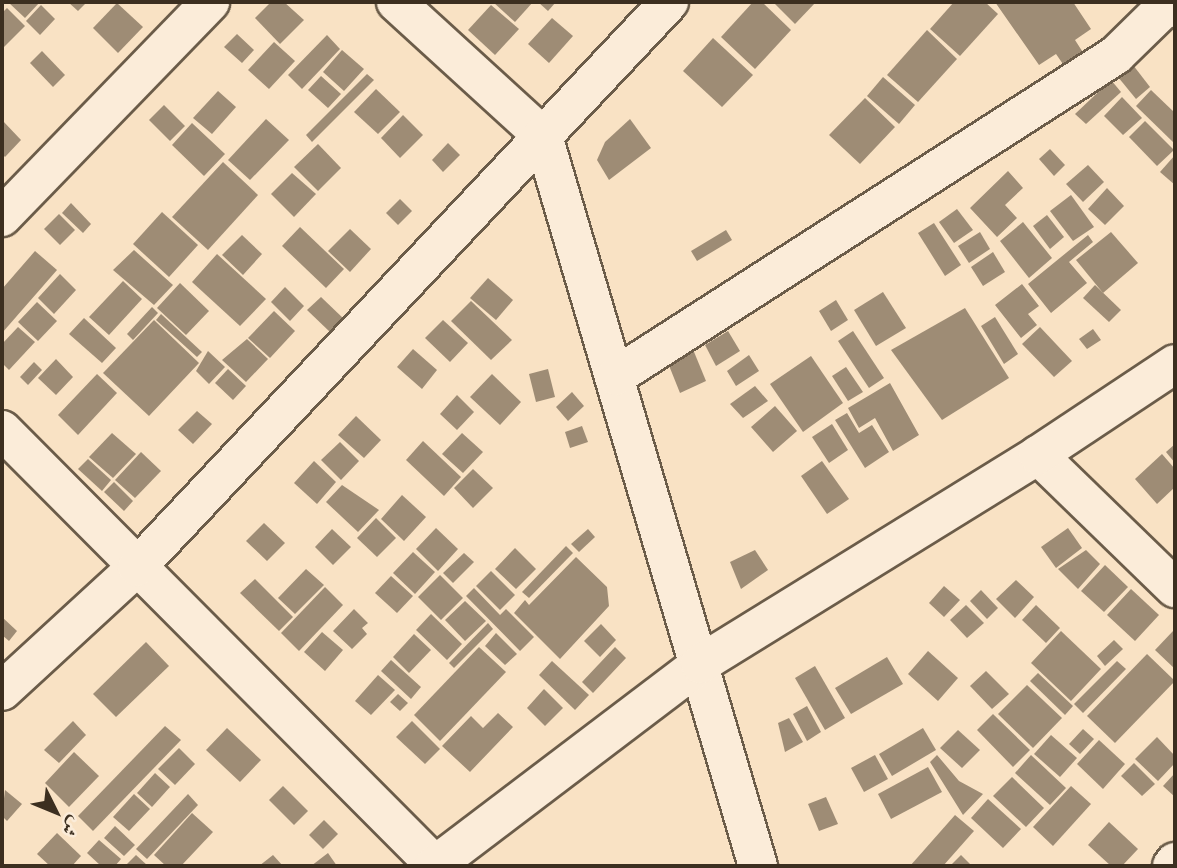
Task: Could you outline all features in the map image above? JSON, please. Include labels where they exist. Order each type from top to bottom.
[{"type":"street","points":[[2,217],[210,2]]},
{"type":"street","points":[[396,2],[543,136],[616,376],[758,866]]},
{"type":"street","points":[[2,691],[137,567],[669,2]]},
{"type":"street","points":[[616,376],[1116,55],[1167,10]]},
{"type":"street","points":[[2,430],[435,866],[699,664],[1038,455],[1175,364]]},
{"type":"street","points":[[1038,455],[1175,588]]},
{"type":"street","points":[[1172,866],[1175,862]]},
{"type":"building","points":[[8,2],[40,2],[25,18]]},
{"type":"building","points":[[68,2],[87,2],[78,11]]},
{"type":"building","points":[[271,2],[284,2],[304,20],[280,44],[255,18]]},
{"type":"building","points":[[493,2],[533,2],[515,22]]},
{"type":"building","points":[[538,2],[556,2],[548,11]]},
{"type":"building","points":[[753,2],[762,2],[791,30],[755,69],[721,37]]},
{"type":"building","points":[[773,2],[816,2],[795,24]]},
{"type":"building","points":[[954,2],[985,2],[998,14],[960,56],[930,29]]},
{"type":"building","points":[[995,2],[1073,2],[1091,29],[1075,40],[1084,54],[1065,67],[1056,54],[1039,65]]},
{"type":"building","points":[[117,3],[143,27],[118,53],[93,28]]},
{"type":"building","points":[[41,5],[55,19],[40,35],[26,21]]},
{"type":"building","points":[[491,5],[519,29],[495,55],[468,30]]},
{"type":"building","points":[[7,8],[25,26],[4,47],[2,13]]},
{"type":"building","points":[[552,18],[573,36],[549,63],[528,44]]},
{"type":"building","points":[[927,30],[957,59],[918,102],[887,75]]},
{"type":"building","points":[[237,34],[254,50],[242,63],[224,47]]},
{"type":"building","points":[[327,35],[340,49],[302,89],[288,75]]},
{"type":"building","points":[[713,38],[753,75],[722,107],[683,71]]},
{"type":"building","points":[[274,42],[295,61],[269,89],[248,70]]},
{"type":"building","points":[[342,50],[364,69],[344,91],[323,72]]},
{"type":"building","points":[[42,51],[65,75],[53,87],[30,63]]},
{"type":"building","points":[[1133,65],[1150,87],[1136,99],[1118,77]]},
{"type":"building","points":[[367,74],[374,80],[312,142],[306,135]]},
{"type":"building","points":[[321,76],[341,94],[328,108],[308,90]]},
{"type":"building","points":[[883,77],[915,105],[899,124],[867,96]]},
{"type":"building","points":[[1111,80],[1121,92],[1086,124],[1075,114]]},
{"type":"building","points":[[376,89],[400,112],[378,134],[354,112]]},
{"type":"building","points":[[1151,90],[1175,113],[1175,144],[1136,106]]},
{"type":"building","points":[[218,91],[236,107],[212,134],[193,118]]},
{"type":"building","points":[[1122,97],[1142,118],[1123,135],[1104,116]]},
{"type":"building","points":[[865,98],[895,127],[860,164],[829,135]]},
{"type":"building","points":[[164,105],[185,126],[170,141],[149,120]]},
{"type":"building","points":[[403,115],[423,135],[400,158],[381,138]]},
{"type":"building","points":[[266,119],[289,140],[250,180],[228,160]]},
{"type":"building","points":[[630,119],[651,148],[609,180],[597,160],[605,142]]},
{"type":"building","points":[[2,120],[21,140],[5,157],[2,154]]},
{"type":"building","points":[[1145,121],[1174,150],[1157,166],[1129,137]]},
{"type":"building","points":[[192,123],[225,154],[204,176],[172,145]]},
{"type":"building","points":[[448,143],[460,155],[443,172],[432,160]]},
{"type":"building","points":[[318,144],[341,168],[318,191],[294,167]]},
{"type":"building","points":[[1050,149],[1065,165],[1054,176],[1039,159]]},
{"type":"building","points":[[1175,155],[1175,185],[1160,172]]},
{"type":"building","points":[[223,162],[258,195],[208,250],[172,217]]},
{"type":"building","points":[[1088,165],[1104,182],[1083,202],[1066,184]]},
{"type":"building","points":[[1008,171],[1023,188],[1005,205],[1017,218],[997,237],[970,208]]},
{"type":"building","points":[[292,173],[316,194],[294,217],[271,194]]},
{"type":"building","points":[[1107,188],[1124,206],[1105,225],[1088,209]]},
{"type":"building","points":[[1071,195],[1094,227],[1073,241],[1050,211]]},
{"type":"building","points":[[400,199],[412,211],[398,225],[386,213]]},
{"type":"building","points":[[71,203],[91,224],[83,233],[62,213]]},
{"type":"building","points":[[957,209],[973,230],[954,243],[939,222]]},
{"type":"building","points":[[162,212],[198,245],[169,277],[133,244]]},
{"type":"building","points":[[59,214],[75,230],[60,245],[44,229]]},
{"type":"building","points":[[1047,215],[1064,237],[1050,249],[1033,226]]},
{"type":"building","points":[[1023,222],[1052,258],[1029,278],[1000,241]]},
{"type":"building","points":[[934,223],[961,265],[945,276],[918,233]]},
{"type":"building","points":[[300,227],[344,269],[326,288],[282,246]]},
{"type":"building","points":[[350,229],[371,249],[350,272],[328,251]]},
{"type":"building","points":[[726,230],[732,240],[697,261],[691,251]]},
{"type":"building","points":[[980,232],[990,249],[969,263],[958,246]]},
{"type":"building","points":[[1111,232],[1138,263],[1103,293],[1076,260]]},
{"type":"building","points":[[242,235],[262,254],[243,275],[222,255]]},
{"type":"building","points":[[1088,235],[1093,242],[1069,262],[1087,283],[1051,313],[1028,284]]},
{"type":"building","points":[[134,250],[173,285],[154,305],[113,270]]},
{"type":"building","points":[[35,251],[57,270],[2,333],[2,289]]},
{"type":"building","points":[[993,252],[1005,272],[983,286],[971,267]]},
{"type":"building","points":[[217,254],[266,299],[240,326],[192,282]]},
{"type":"building","points":[[60,274],[76,290],[54,314],[38,298]]},
{"type":"building","points":[[488,278],[513,300],[496,320],[470,298]]},
{"type":"building","points":[[123,281],[142,299],[109,335],[89,317]]},
{"type":"building","points":[[180,283],[209,311],[186,335],[157,308]]},
{"type":"building","points":[[1022,284],[1039,306],[1028,314],[1037,325],[1021,338],[995,305]]},
{"type":"building","points":[[1095,285],[1121,310],[1109,322],[1083,298]]},
{"type":"building","points":[[285,287],[304,306],[290,321],[271,302]]},
{"type":"building","points":[[883,292],[906,328],[876,346],[854,310]]},
{"type":"building","points":[[321,297],[345,320],[331,333],[307,310]]},
{"type":"building","points":[[836,300],[848,320],[831,331],[819,311]]},
{"type":"building","points":[[471,301],[512,340],[491,360],[451,321]]},
{"type":"building","points":[[37,302],[57,321],[38,341],[18,322]]},
{"type":"building","points":[[152,307],[158,313],[133,340],[127,334]]},
{"type":"building","points":[[965,308],[1009,378],[942,420],[891,350]]},
{"type":"building","points":[[274,311],[295,331],[270,358],[248,338]]},
{"type":"building","points":[[161,314],[202,352],[197,357],[156,320]]},
{"type":"building","points":[[995,317],[1018,354],[1004,364],[981,326]]},
{"type":"building","points":[[84,318],[116,348],[102,363],[69,334]]},
{"type":"building","points":[[154,320],[199,363],[149,416],[103,373]]},
{"type":"building","points":[[443,320],[468,343],[450,362],[425,338]]},
{"type":"building","points":[[18,327],[35,342],[9,370],[2,363],[2,344]]},
{"type":"building","points":[[1040,327],[1072,361],[1054,377],[1022,344]]},
{"type":"building","points":[[1093,329],[1101,340],[1087,349],[1079,339]]},
{"type":"building","points":[[728,331],[740,351],[716,366],[705,345]]},
{"type":"building","points":[[853,331],[884,378],[869,388],[838,341]]},
{"type":"building","points":[[247,339],[268,359],[246,382],[222,360]]},
{"type":"building","points":[[692,347],[706,381],[680,393],[666,358]]},
{"type":"building","points":[[413,349],[437,370],[422,389],[397,367]]},
{"type":"building","points":[[208,351],[225,367],[209,384],[196,371]]},
{"type":"building","points":[[749,355],[759,371],[736,386],[727,371]]},
{"type":"building","points":[[811,356],[843,403],[803,432],[770,384]]},
{"type":"building","points":[[56,359],[73,377],[56,395],[38,378]]},
{"type":"building","points":[[34,362],[42,370],[28,385],[20,377]]},
{"type":"building","points":[[846,367],[863,392],[848,401],[832,376]]},
{"type":"building","points":[[228,369],[246,386],[233,400],[215,383]]},
{"type":"building","points":[[548,369],[555,397],[536,402],[529,374]]},
{"type":"building","points":[[97,374],[117,393],[78,435],[58,415]]},
{"type":"building","points":[[492,374],[521,402],[500,425],[470,397]]},
{"type":"building","points":[[890,383],[919,435],[893,451],[875,418],[859,428],[848,408]]},
{"type":"building","points":[[755,386],[768,401],[743,418],[730,404]]},
{"type":"building","points":[[572,392],[584,406],[568,421],[556,407]]},
{"type":"building","points":[[457,395],[474,412],[457,430],[440,414]]},
{"type":"building","points":[[775,406],[797,431],[773,452],[751,427]]},
{"type":"building","points":[[197,411],[212,424],[193,444],[178,430]]},
{"type":"building","points":[[847,413],[859,433],[872,425],[889,452],[865,468],[835,420]]},
{"type":"building","points":[[356,416],[381,440],[364,458],[338,435]]},
{"type":"building","points":[[832,424],[848,450],[829,463],[812,437]]},
{"type":"building","points":[[582,426],[588,442],[570,448],[565,432]]},
{"type":"building","points":[[112,433],[136,454],[113,478],[89,457]]},
{"type":"building","points":[[462,433],[483,452],[463,473],[442,454]]},
{"type":"building","points":[[423,441],[461,477],[444,496],[406,460]]},
{"type":"building","points":[[340,442],[359,461],[341,480],[321,460]]},
{"type":"building","points":[[1175,444],[1175,463],[1166,452]]},
{"type":"building","points":[[141,452],[161,471],[135,498],[115,480]]},
{"type":"building","points":[[1162,454],[1175,469],[1175,487],[1157,504],[1135,479]]},
{"type":"building","points":[[88,459],[111,480],[102,491],[78,469]]},
{"type":"building","points":[[314,461],[336,482],[317,504],[294,483]]},
{"type":"building","points":[[822,461],[849,499],[827,514],[801,476]]},
{"type":"building","points":[[473,469],[493,488],[473,508],[454,488]]},
{"type":"building","points":[[114,482],[133,501],[124,511],[104,492]]},
{"type":"building","points":[[342,485],[379,510],[358,532],[326,502]]},
{"type":"building","points":[[402,495],[426,517],[404,541],[381,519]]},
{"type":"building","points":[[376,518],[396,538],[377,557],[357,538]]},
{"type":"building","points":[[264,523],[285,543],[267,561],[246,541]]},
{"type":"building","points":[[436,528],[458,549],[438,571],[416,549]]},
{"type":"building","points":[[1068,528],[1082,548],[1056,568],[1041,547]]},
{"type":"building","points":[[332,529],[351,547],[333,565],[315,547]]},
{"type":"building","points":[[588,529],[595,537],[579,552],[571,544]]},
{"type":"building","points":[[566,546],[573,553],[529,598],[522,592]]},
{"type":"building","points":[[515,548],[536,569],[516,589],[495,569]]},
{"type":"building","points":[[755,550],[768,570],[741,589],[730,562]]},
{"type":"building","points":[[1086,550],[1100,564],[1078,589],[1058,569]]},
{"type":"building","points":[[413,552],[435,572],[415,594],[393,573]]},
{"type":"building","points":[[464,553],[474,562],[453,583],[443,573]]},
{"type":"building","points":[[576,557],[607,587],[609,606],[560,659],[514,613],[525,600],[529,605]]},
{"type":"building","points":[[1105,565],[1128,587],[1104,612],[1081,591]]},
{"type":"building","points":[[306,569],[324,585],[295,614],[278,598]]},
{"type":"building","points":[[491,571],[515,595],[500,610],[476,586]]},
{"type":"building","points":[[440,575],[463,598],[441,620],[418,597]]},
{"type":"building","points":[[391,576],[413,596],[397,613],[375,593]]},
{"type":"building","points":[[255,579],[293,617],[279,631],[240,593]]},
{"type":"building","points":[[1016,580],[1034,597],[1015,618],[996,599]]},
{"type":"building","points":[[944,586],[960,600],[944,617],[929,603]]},
{"type":"building","points":[[325,587],[343,605],[299,651],[281,633]]},
{"type":"building","points":[[474,588],[500,615],[506,609],[534,637],[520,651],[466,596]]},
{"type":"building","points":[[1131,589],[1159,615],[1135,641],[1107,615]]},
{"type":"building","points":[[981,590],[998,608],[987,619],[970,601]]},
{"type":"building","points":[[465,601],[486,621],[465,641],[445,620]]},
{"type":"building","points":[[966,605],[984,623],[967,638],[950,620]]},
{"type":"building","points":[[1036,605],[1060,628],[1046,643],[1022,620]]},
{"type":"building","points":[[354,609],[368,623],[362,628],[367,634],[352,649],[333,631]]},
{"type":"building","points":[[431,614],[462,644],[447,660],[416,630]]},
{"type":"building","points":[[2,617],[17,631],[9,641],[2,635]]},
{"type":"building","points":[[488,623],[493,629],[454,668],[449,663]]},
{"type":"building","points":[[601,624],[616,640],[600,657],[584,641]]},
{"type":"building","points":[[1061,631],[1101,669],[1071,701],[1031,663]]},
{"type":"building","points":[[1173,631],[1175,633],[1175,669],[1155,650]]},
{"type":"building","points":[[322,632],[343,650],[325,671],[304,652]]},
{"type":"building","points":[[496,633],[517,654],[505,665],[485,646]]},
{"type":"building","points":[[414,634],[431,650],[409,673],[393,657]]},
{"type":"building","points":[[1114,640],[1123,649],[1105,666],[1097,656]]},
{"type":"building","points":[[146,642],[169,666],[116,717],[93,694]]},
{"type":"building","points":[[479,647],[506,672],[440,741],[414,715]]},
{"type":"building","points":[[615,647],[626,658],[593,693],[582,682]]},
{"type":"building","points":[[928,651],[958,678],[938,701],[908,674]]},
{"type":"building","points":[[1147,654],[1175,681],[1115,743],[1087,716]]},
{"type":"building","points":[[887,657],[903,684],[851,714],[835,688]]},
{"type":"building","points":[[391,660],[421,687],[411,699],[381,671]]},
{"type":"building","points":[[552,661],[589,695],[575,710],[539,675]]},
{"type":"building","points":[[1117,661],[1126,669],[1083,713],[1074,704]]},
{"type":"building","points":[[815,666],[845,718],[825,730],[795,678]]},
{"type":"building","points":[[986,671],[1009,694],[992,709],[970,686]]},
{"type":"building","points":[[1038,673],[1073,706],[1065,715],[1030,681]]},
{"type":"building","points":[[378,675],[395,690],[371,715],[355,701]]},
{"type":"building","points":[[1027,685],[1062,718],[1033,748],[998,714]]},
{"type":"building","points":[[544,689],[563,708],[545,726],[527,708]]},
{"type":"building","points":[[398,694],[408,703],[400,711],[390,702]]},
{"type":"building","points":[[807,706],[821,732],[807,741],[793,714]]},
{"type":"building","points":[[498,713],[513,727],[470,772],[442,746],[471,716],[483,728]]},
{"type":"building","points":[[993,714],[1030,750],[1013,767],[977,730]]},
{"type":"building","points":[[789,718],[803,742],[785,752],[778,723]]},
{"type":"building","points":[[73,721],[86,735],[59,763],[44,750]]},
{"type":"building","points":[[412,721],[440,749],[425,764],[396,737]]},
{"type":"building","points":[[165,726],[181,740],[93,831],[78,816]]},
{"type":"building","points":[[227,728],[261,760],[240,782],[206,750]]},
{"type":"building","points":[[923,728],[936,750],[892,776],[879,754]]},
{"type":"building","points":[[1083,729],[1094,739],[1080,754],[1069,744]]},
{"type":"building","points":[[958,730],[980,750],[962,768],[940,748]]},
{"type":"building","points":[[1051,735],[1077,758],[1060,777],[1034,754]]},
{"type":"building","points":[[1157,737],[1175,756],[1175,763],[1158,781],[1135,759]]},
{"type":"building","points":[[1099,740],[1125,764],[1103,789],[1077,764]]},
{"type":"building","points":[[179,748],[195,764],[175,785],[158,769]]},
{"type":"building","points":[[74,752],[99,776],[69,807],[45,783]]},
{"type":"building","points":[[875,755],[888,779],[864,792],[851,768]]},
{"type":"building","points":[[937,755],[959,781],[983,794],[963,815],[930,762]]},
{"type":"building","points":[[1031,755],[1066,788],[1050,805],[1015,773]]},
{"type":"building","points":[[1134,763],[1155,784],[1142,796],[1121,776]]},
{"type":"building","points":[[928,767],[942,792],[891,819],[878,794]]},
{"type":"building","points":[[155,773],[170,787],[152,807],[137,793]]},
{"type":"building","points":[[1175,773],[1175,797],[1163,786]]},
{"type":"building","points":[[1012,777],[1044,808],[1026,827],[993,796]]},
{"type":"building","points":[[283,786],[308,811],[294,825],[269,800]]},
{"type":"building","points":[[1071,786],[1091,804],[1053,846],[1033,827]]},
{"type":"building","points":[[5,790],[22,804],[7,821],[2,816]]},
{"type":"building","points":[[134,794],[150,809],[129,831],[113,817]]},
{"type":"building","points":[[188,794],[198,805],[147,859],[136,849]]},
{"type":"building","points":[[826,797],[838,824],[819,831],[808,804]]},
{"type":"building","points":[[988,799],[1021,829],[1003,848],[971,818]]},
{"type":"building","points":[[192,813],[213,832],[181,866],[166,866],[154,855]]},
{"type":"building","points":[[955,815],[974,831],[943,866],[910,866]]},
{"type":"building","points":[[324,820],[338,834],[323,849],[309,835]]},
{"type":"building","points":[[1109,822],[1138,849],[1122,866],[1111,866],[1088,845]]},
{"type":"building","points":[[115,826],[135,845],[124,856],[104,838]]},
{"type":"building","points":[[57,833],[81,856],[72,866],[50,866],[37,854]]},
{"type":"building","points":[[99,840],[121,859],[115,866],[101,866],[87,853]]},
{"type":"building","points":[[328,853],[337,866],[311,866]]},
{"type":"building","points":[[136,855],[148,866],[125,866]]},
{"type":"building","points":[[273,855],[283,866],[259,866]]},
{"type":"building","points":[[961,855],[972,866],[950,866]]}]
